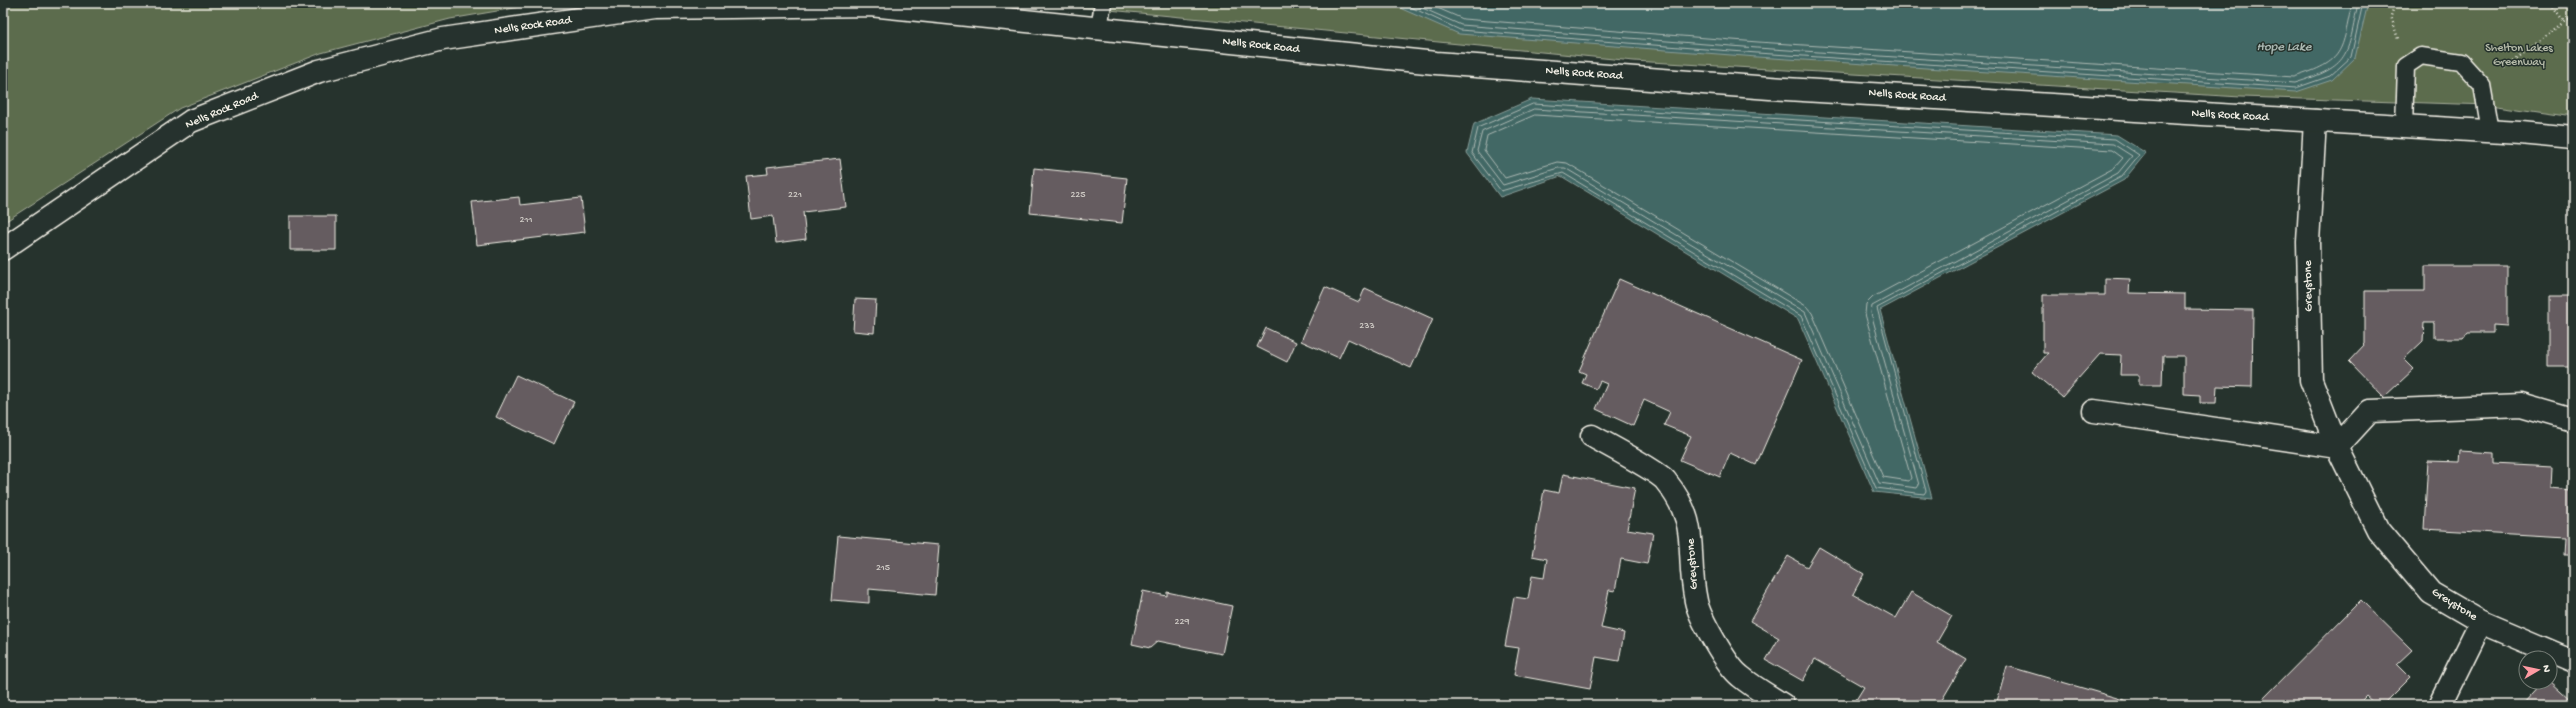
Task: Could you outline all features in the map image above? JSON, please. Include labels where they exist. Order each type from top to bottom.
[{"type":"main road","name":"Nells Rock Road","points":[[3,249],[191,122],[320,71],[442,39],[654,8],[870,5],[1444,64],[1770,88],[2490,131],[2573,138]]},
{"type":"main road","name":"Greystone","points":[[2315,121],[2308,242],[2311,380],[2337,447],[2378,530],[2431,593],[2481,622],[2573,661]]},
{"type":"main road","points":[[2094,411],[2337,447],[2370,411],[2521,405],[2573,420]]},
{"type":"main road","name":"Greystone","points":[[1592,436],[1664,479],[1686,512],[1692,538],[1692,562],[1696,602],[1711,636],[1739,676],[1783,705]]},
{"type":"main road","name":"Greystone","points":[[2440,705],[2481,622]]},
{"type":"lane","points":[[1099,29],[1103,3]]},
{"type":"lane","points":[[2404,127],[2406,66],[2420,56],[2461,62],[2482,85],[2490,131]]},
{"type":"path","points":[[2395,3],[2391,16],[2406,66]]},
{"type":"path","points":[[2552,3],[2565,22]]},
{"type":"path","points":[[2482,85],[2565,22],[2573,18]]},
{"type":"green space","points":[[3,3],[544,3],[450,19],[321,53],[180,108],[3,223]]},
{"type":"green space","name":"Shelton Lakes Greenway","points":[[1037,3],[2573,3],[2573,117],[2490,105],[2241,97],[1634,61]]},
{"type":"water","name":"Hope Lake","points":[[1398,3],[2368,3],[2355,58],[2332,80],[2296,92],[1757,57],[1459,34],[1402,9]]},
{"type":"water","points":[[1532,99],[2117,135],[2146,153],[2124,180],[1880,310],[1932,498],[1874,492],[1798,319],[1561,176],[1500,197],[1467,153],[1474,124]]},
{"type":"building","points":[[840,159],[846,207],[803,212],[806,239],[776,243],[773,216],[751,219],[746,176],[768,174],[767,167]]},
{"type":"building","points":[[1034,168],[1127,178],[1122,223],[1030,213]]},
{"type":"building","points":[[519,197],[520,205],[581,198],[585,232],[477,245],[472,202]]},
{"type":"building","points":[[290,216],[336,216],[336,250],[290,250]]},
{"type":"building","points":[[2425,266],[2507,266],[2507,326],[2493,325],[2493,333],[2467,333],[2463,338],[2435,338],[2435,323],[2424,323],[2423,341],[2404,359],[2414,369],[2384,397],[2349,361],[2365,344],[2365,291],[2425,291]]},
{"type":"building","points":[[2105,278],[2130,279],[2129,293],[2185,294],[2185,309],[2253,310],[2252,387],[2217,386],[2216,403],[2200,403],[2200,395],[2184,394],[2184,356],[2163,356],[2162,385],[2139,385],[2139,375],[2120,375],[2121,355],[2100,354],[2062,397],[2032,372],[2048,353],[2043,353],[2043,295],[2105,295]]},
{"type":"building","points":[[1619,279],[1802,360],[1756,465],[1730,453],[1720,477],[1680,460],[1691,436],[1664,425],[1670,412],[1644,400],[1633,426],[1596,409],[1607,384],[1600,381],[1596,389],[1582,383],[1586,374],[1579,371]]},
{"type":"building","points":[[1325,287],[1359,302],[1365,288],[1433,319],[1411,368],[1348,339],[1339,358],[1301,341]]},
{"type":"building","points":[[2548,296],[2573,296],[2573,367],[2548,367]]},
{"type":"building","points":[[855,299],[876,300],[874,333],[853,331]]},
{"type":"building","points":[[1266,328],[1296,342],[1287,362],[1257,347]]},
{"type":"building","points":[[516,375],[574,402],[554,444],[496,417]]},
{"type":"building","points":[[2460,451],[2494,453],[2494,464],[2551,467],[2550,489],[2573,491],[2573,554],[2564,554],[2565,537],[2424,529],[2428,461],[2459,462]]},
{"type":"building","points":[[1563,474],[1635,488],[1627,529],[1653,533],[1647,564],[1621,559],[1615,591],[1609,590],[1601,628],[1624,633],[1619,661],[1596,657],[1590,689],[1514,675],[1519,648],[1505,646],[1514,597],[1528,599],[1532,576],[1544,578],[1547,559],[1532,556],[1544,490],[1559,493]]},
{"type":"building","points":[[838,536],[939,545],[935,595],[869,589],[869,603],[832,600]]},
{"type":"building","points":[[1819,547],[1864,574],[1853,594],[1896,618],[1911,592],[1952,616],[1937,642],[1966,659],[1939,705],[1858,705],[1854,703],[1864,687],[1815,659],[1803,681],[1766,660],[1779,638],[1750,621],[1788,556],[1807,567]]},
{"type":"building","points":[[1143,591],[1167,596],[1167,592],[1232,606],[1222,654],[1158,641],[1150,648],[1132,644]]},
{"type":"building","points":[[2361,600],[2412,650],[2397,664],[2410,677],[2382,705],[2376,705],[2366,696],[2357,705],[2257,705]]},
{"type":"building","points":[[2007,666],[2141,705],[1996,705]]},
{"type":"building","points":[[2558,688],[2573,702],[2573,705],[2521,705],[2535,690],[2558,690]]}]
